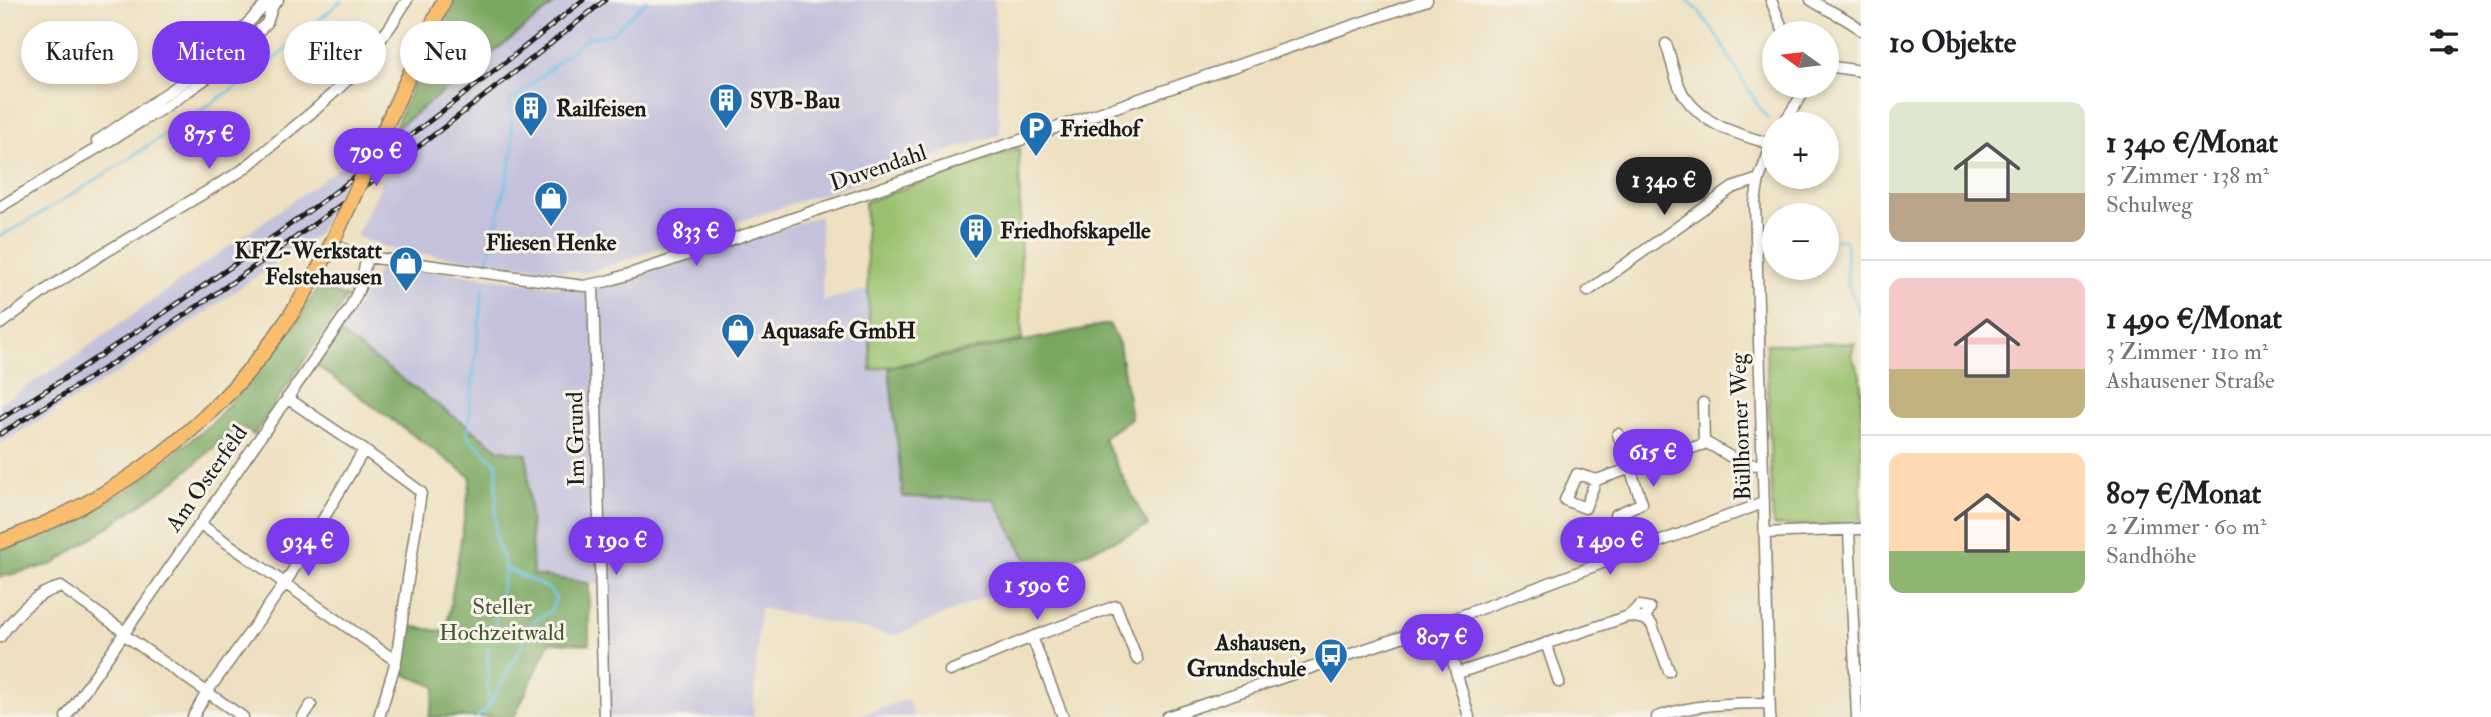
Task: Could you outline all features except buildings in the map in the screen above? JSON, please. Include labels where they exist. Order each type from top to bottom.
[{"type":"main road","points":[[0,542],[49,522],[148,466],[188,433],[230,392],[279,335],[332,243],[444,0]]},
{"type":"street","points":[[0,201],[63,164],[208,65],[270,0]]},
{"type":"street","points":[[0,206],[165,107],[210,76],[267,23],[278,0]]},
{"type":"street","points":[[0,324],[99,256],[241,171],[353,75],[407,0]]},
{"type":"street","name":"Duvendahl","points":[[332,243],[367,257],[593,285],[1427,0]]},
{"type":"street","points":[[1770,0],[1779,21]]},
{"type":"street","points":[[1811,0],[1849,20],[1861,30]]},
{"type":"street","points":[[1666,44],[1684,96],[1710,122],[1725,130],[1762,138]]},
{"type":"street","points":[[1839,68],[1861,71]]},
{"type":"street","points":[[1790,112],[1798,99]]},
{"type":"street","name":"Büllhorner Weg","points":[[1762,171],[1755,202],[1770,717]]},
{"type":"street","points":[[1588,291],[1732,188],[1759,179]]},
{"type":"street","name":"Am Osterfeld","points":[[66,717],[350,309],[360,287],[367,257]]},
{"type":"street","name":"Im Grund","points":[[593,285],[604,717]]},
{"type":"street","points":[[287,398],[421,492],[396,661],[379,717]]},
{"type":"street","points":[[1703,404],[1704,444]]},
{"type":"street","points":[[1615,515],[1642,503],[1618,435]]},
{"type":"street","points":[[1596,480],[1707,443],[1742,464],[1761,466]]},
{"type":"street","points":[[192,717],[286,582],[364,450]]},
{"type":"street","points":[[1167,717],[1442,623],[1763,503]]},
{"type":"street","points":[[200,523],[396,661]]},
{"type":"street","points":[[1764,533],[1861,529]]},
{"type":"street","points":[[1849,530],[1857,717]]},
{"type":"street","points":[[0,637],[16,615],[48,589],[61,587],[243,717]]},
{"type":"street","points":[[950,671],[1116,606],[1137,659]]},
{"type":"street","points":[[1458,673],[1629,616],[1645,619],[1652,625],[1669,671]]},
{"type":"street","points":[[1442,623],[1469,717]]},
{"type":"street","points":[[1032,637],[1063,717]]},
{"type":"street","points":[[1546,643],[1559,682]]},
{"type":"street","points":[[1657,717],[1679,709],[1769,703]]},
{"type":"street","points":[[303,717],[311,705]]},
{"type":"shaded area","points":[[560,0],[994,0],[1000,134],[586,273],[397,251],[356,236],[380,187],[393,131],[453,84],[491,84],[491,54]]},
{"type":"shaded area","points":[[358,154],[318,234],[117,373],[0,444],[0,403],[74,357]]},
{"type":"shaded area","points":[[820,216],[823,301],[868,289],[871,370],[889,368],[903,497],[994,499],[1035,575],[895,636],[760,608],[753,715],[756,717],[608,717],[603,585],[533,576],[527,455],[500,449],[340,334],[379,270],[394,265],[583,290],[601,288]]},
{"type":"shaded area","points":[[908,699],[914,717],[853,717]]},
{"type":"green space","points":[[451,0],[560,0],[491,54],[491,21],[442,21]]},
{"type":"green space","points":[[414,84],[453,84],[393,131]]},
{"type":"green space","points":[[1019,148],[1022,340],[871,370],[865,202]]},
{"type":"green space","points":[[319,287],[347,297],[254,435],[239,425],[179,478],[54,564],[0,577],[0,550],[33,540],[132,488],[214,421],[285,339]]},
{"type":"green space","points":[[1109,324],[1119,344],[1131,418],[1103,438],[1148,526],[1035,575],[994,499],[903,497],[889,368]]},
{"type":"green space","name":"Steller Hochzeitwald","points":[[339,333],[500,450],[527,454],[533,575],[589,583],[589,644],[550,642],[514,717],[429,717],[436,687],[402,673],[409,626],[446,632],[471,477],[316,365]]},
{"type":"green space","points":[[1855,343],[1851,355],[1861,376],[1861,524],[1773,526],[1766,344]]},
{"type":"waterway","points":[[0,236],[110,171],[263,69],[342,0]]},
{"type":"waterway","points":[[487,265],[513,152],[510,102],[588,37],[611,34],[647,0]]},
{"type":"waterway","points":[[1688,0],[1711,28],[1763,112]]},
{"type":"waterway","points":[[1839,240],[1846,240],[1847,282],[1861,315]]},
{"type":"waterway","points":[[478,717],[488,708],[535,620],[550,612],[556,599],[549,589],[505,568],[495,537],[497,464],[467,436],[483,287]]},
{"type":"waterway","points":[[493,634],[505,568]]},
{"type":"waterway","points":[[488,649],[488,705]]},
{"type":"railway","points":[[0,419],[151,322],[298,219],[371,166],[583,0]]},
{"type":"railway","points":[[0,434],[157,334],[310,227],[385,172],[605,0]]},
{"type":"place","name":"SVB-Bau","points":[[726,130]]},
{"type":"place","name":"Railfeisen","points":[[531,138]]},
{"type":"place","name":"Friedhof","points":[[1036,158]]},
{"type":"place","name":"Fliesen Henke","points":[[551,228]]},
{"type":"place","name":"Friedhofskapelle","points":[[976,260]]},
{"type":"place","name":"KFZ-Werkstatt Felstehausen","points":[[406,293]]},
{"type":"place","name":"Aquasafe GmbH","points":[[738,360]]},
{"type":"place","name":"Ashausen, Grundschule","points":[[1331,685]]}]
